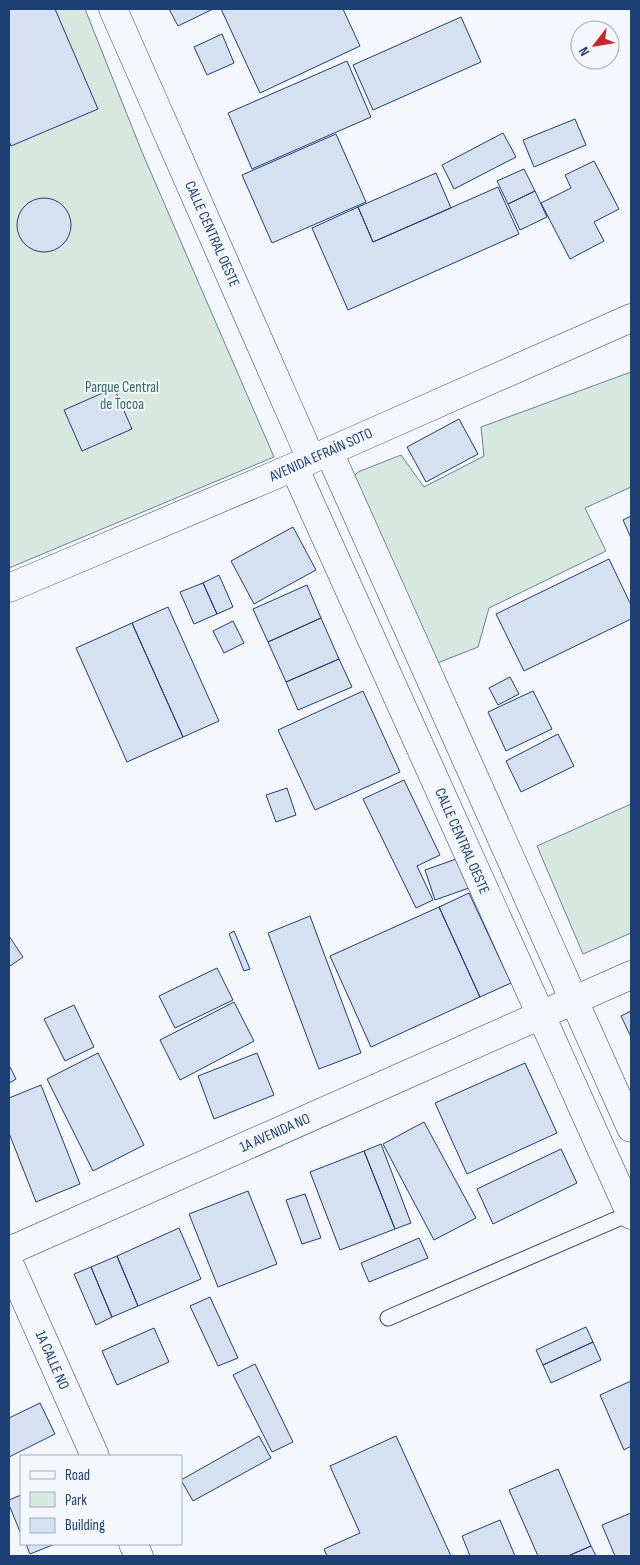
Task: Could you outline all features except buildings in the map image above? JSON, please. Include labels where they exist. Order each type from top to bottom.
[{"type":"street","name":"CALLE CENTRAL OESTE","points":[[113,9],[311,459],[540,1014],[631,1214]]},
{"type":"street","name":"AVENIDA EFRAÍN SOTO","points":[[9,588],[311,459],[631,318]]},
{"type":"street","points":[[311,459],[574,1000],[631,1128]]},
{"type":"street","name":"1A AVENIDA NO","points":[[9,1251],[631,975]]},
{"type":"street","name":"1A CALLE NO","points":[[9,1263],[95,1455]]},
{"type":"lane","points":[[388,1318],[631,1214]]},
{"type":"green space","name":"Parque Central de Tocoa","points":[[9,9],[85,9],[142,152],[274,457],[9,568]]},
{"type":"green space","points":[[631,372],[631,487],[585,508],[606,551],[489,608],[478,647],[435,664],[350,480],[358,472],[401,455],[424,487],[484,456],[481,427]]},
{"type":"green space","points":[[631,804],[631,933],[583,954],[537,846]]}]
